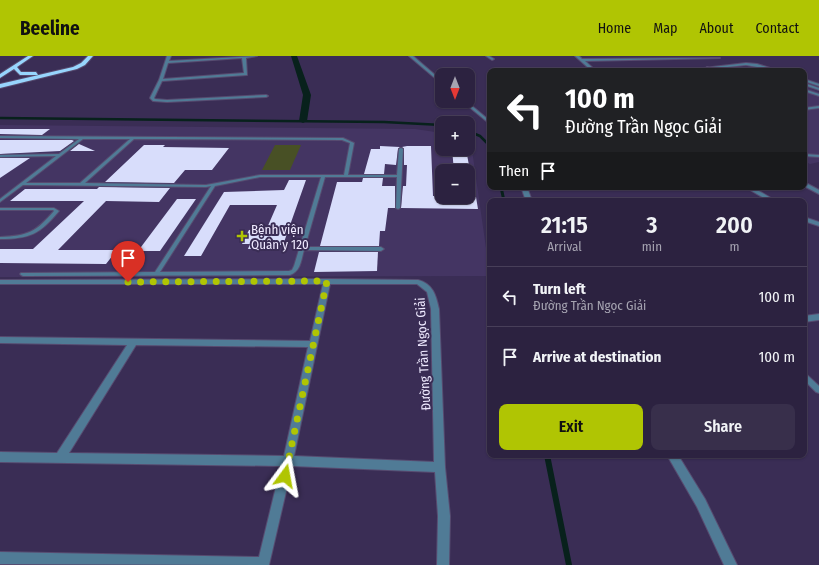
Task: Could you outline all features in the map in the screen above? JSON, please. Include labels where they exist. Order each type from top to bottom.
[{"type":"highway","points":[[0,76],[32,56]]},
{"type":"highway","points":[[0,86],[80,66],[90,56]]},
{"type":"highway","points":[[15,68],[20,73],[53,73]]},
{"type":"highway","points":[[0,73],[15,68]]},
{"type":"street","points":[[169,56],[161,80],[152,98],[154,100],[167,101],[266,96]]},
{"type":"street","points":[[167,62],[255,56]]},
{"type":"street","points":[[411,56],[435,77]]},
{"type":"street","points":[[577,56],[591,68]]},
{"type":"street","points":[[161,80],[246,74],[244,57]]},
{"type":"street","points":[[582,60],[718,58]]},
{"type":"street","points":[[708,68],[752,64],[767,68]]},
{"type":"street","points":[[807,81],[819,85]]},
{"type":"street","points":[[472,108],[487,120]]},
{"type":"street","points":[[807,185],[819,192]]},
{"type":"street","points":[[811,187],[819,186]]},
{"type":"street","points":[[753,190],[768,198]]},
{"type":"street","points":[[807,220],[819,224]]},
{"type":"street","points":[[0,558],[263,564],[288,461],[327,281]]},
{"type":"street","name":"Đường Trần Ngọc Giải","points":[[1,283],[327,281],[418,282],[427,286],[432,291],[435,309],[440,467]]},
{"type":"street","points":[[807,319],[819,317]]},
{"type":"street","points":[[0,340],[313,344]]},
{"type":"street","points":[[60,458],[132,342]]},
{"type":"street","points":[[0,457],[288,461],[440,467],[444,516],[443,565]]},
{"type":"street","points":[[674,458],[701,503],[731,565]]},
{"type":"lane","points":[[487,56],[493,59]]},
{"type":"lane","points":[[807,85],[819,89]]},
{"type":"lane","points":[[807,91],[819,95]]},
{"type":"lane","points":[[807,109],[819,107]]},
{"type":"lane","points":[[0,137],[343,139],[352,143],[346,176]]},
{"type":"lane","points":[[0,201],[83,138]]},
{"type":"lane","points":[[81,185],[133,138]]},
{"type":"lane","points":[[398,208],[401,149]]},
{"type":"lane","points":[[0,156],[60,155]]},
{"type":"lane","points":[[807,156],[819,156]]},
{"type":"lane","points":[[22,184],[213,186],[260,176],[399,176]]},
{"type":"lane","points":[[22,274],[290,273],[294,271],[297,266],[323,177]]},
{"type":"lane","points":[[156,274],[213,186]]},
{"type":"lane","points":[[0,209],[54,209],[57,211],[36,232],[29,236],[0,238]]},
{"type":"lane","points":[[302,248],[381,248]]},
{"type":"lane","points":[[807,379],[819,390]]},
{"type":"shaded area","points":[[807,87],[819,92],[819,162],[810,164],[807,162]]},
{"type":"shaded area","name":"Bệnh viện Quân y 120","points":[[0,125],[415,129],[435,132],[435,156],[473,156],[474,164],[435,164],[435,204],[475,204],[475,171],[487,255],[487,276],[0,277]]},
{"type":"green space","points":[[275,145],[301,145],[290,170],[262,170]]},
{"type":"building","points":[[0,129],[50,129],[42,135],[0,134]]},
{"type":"building","points":[[0,140],[74,141],[60,151],[0,154]]},
{"type":"building","points":[[79,144],[95,151],[70,151]]},
{"type":"building","points":[[144,145],[165,145],[163,147],[229,148],[212,170],[185,170],[174,183],[105,182]]},
{"type":"building","points":[[380,146],[400,147],[398,149],[396,165],[385,164],[384,174],[364,174],[371,149],[380,149]]},
{"type":"building","points":[[431,146],[433,196],[435,196],[435,204],[475,204],[476,197],[478,209],[401,208],[403,186],[406,186],[407,165],[404,165],[404,149],[402,147]]},
{"type":"building","points":[[453,156],[467,156],[469,164],[453,164]]},
{"type":"building","points":[[0,158],[30,158],[0,178]]},
{"type":"building","points":[[363,178],[383,178],[382,186],[395,186],[395,208],[388,208],[385,231],[380,231],[379,246],[320,246],[337,182],[362,182]]},
{"type":"building","points":[[289,180],[306,180],[283,245],[277,245],[275,249],[248,249],[250,244],[242,244],[249,230],[267,228],[277,205],[230,205],[201,256],[184,256],[224,192],[284,190]]},
{"type":"building","points":[[99,187],[170,188],[159,202],[106,201],[58,250],[117,250],[106,264],[0,263],[0,249],[33,249],[84,201],[10,201],[25,189],[97,189]]},
{"type":"building","points":[[177,199],[196,199],[160,251],[138,251]]},
{"type":"building","points":[[319,252],[378,252],[377,271],[314,272]]},
{"type":"waterway","points":[[294,56],[307,95],[303,121]]},
{"type":"waterway","points":[[0,118],[384,122],[435,125]]},
{"type":"waterway","points":[[475,134],[480,136],[487,143]]},
{"type":"waterway","points":[[502,190],[503,198]]},
{"type":"waterway","points":[[548,458],[569,565]]},
{"type":"place","name":"Bệnh viện Quân y 120","points":[[242,236]]},
{"type":"route","points":[[128,282],[327,281],[285,476]]}]
